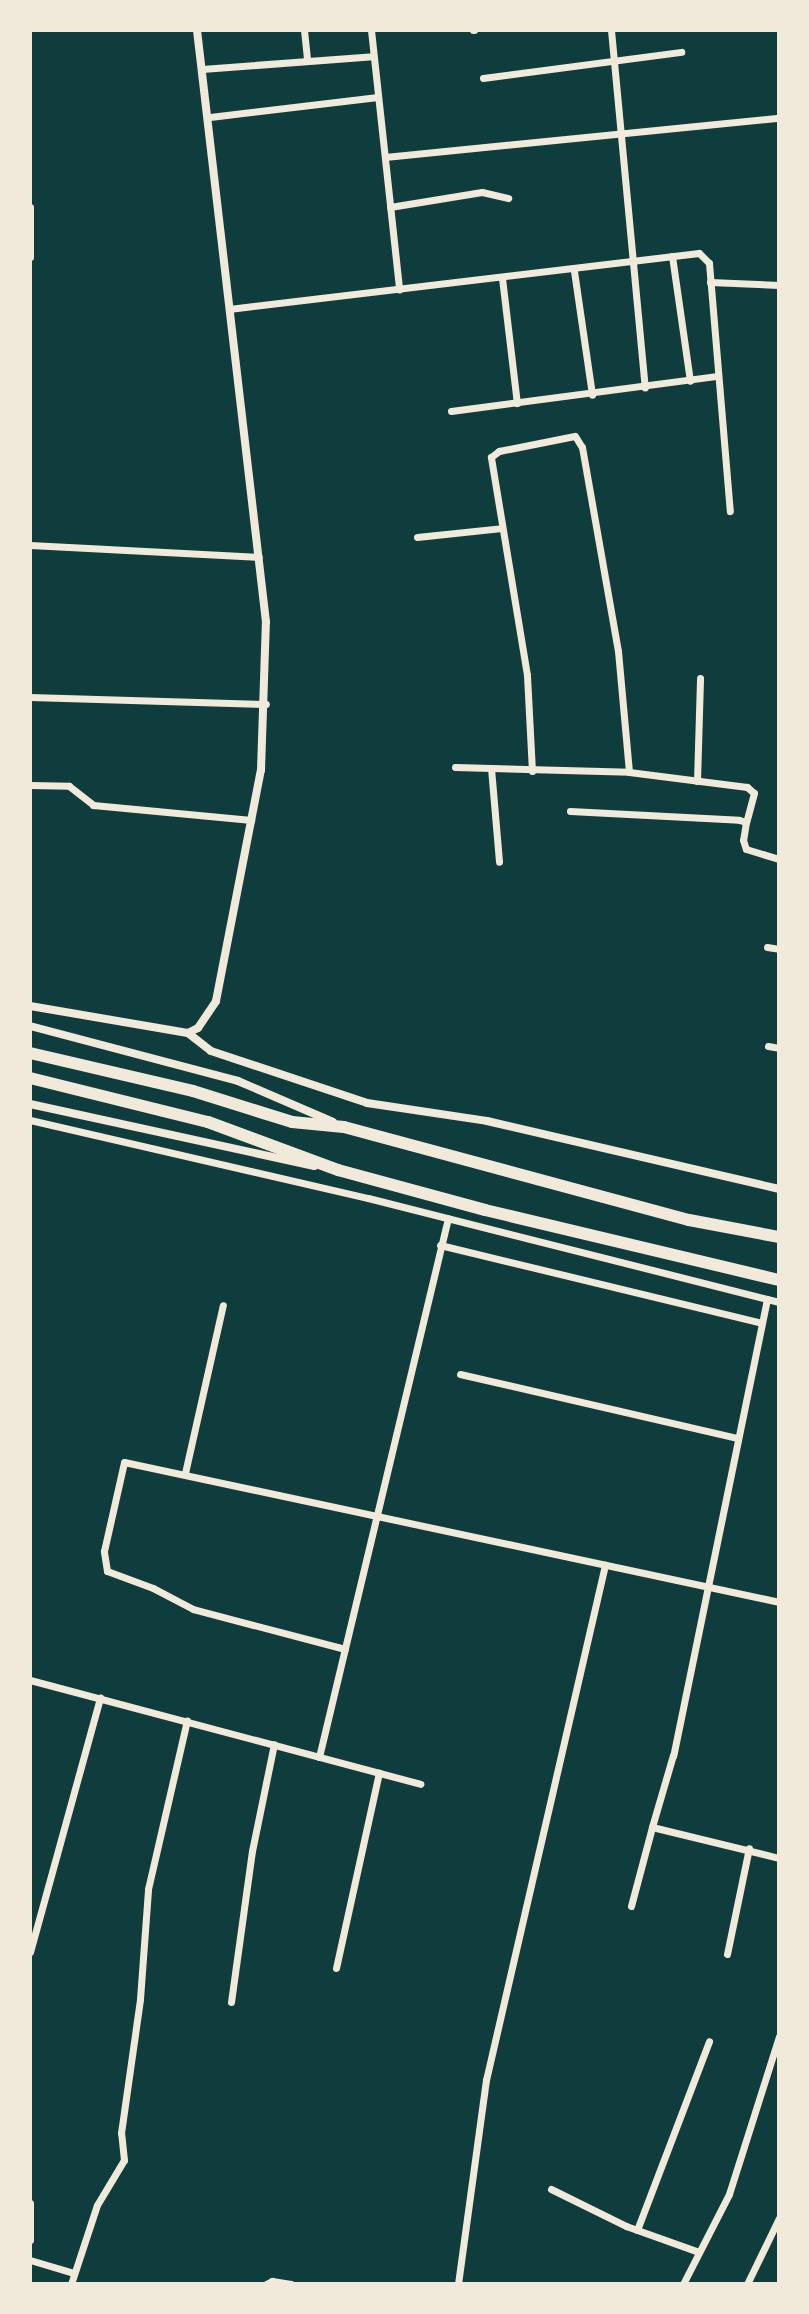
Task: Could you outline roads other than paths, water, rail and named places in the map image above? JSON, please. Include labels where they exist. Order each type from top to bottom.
[{"type":"highway","points":[[30,1053],[95,1066],[292,1122],[344,1127],[689,1220],[779,1237]]},
{"type":"highway","points":[[30,1078],[94,1091],[208,1122],[338,1170],[779,1280]]},
{"type":"street","points":[[188,1033],[206,1019],[216,1001],[251,820],[266,704],[259,557],[229,309],[210,117],[197,30]]},
{"type":"street","points":[[304,30],[307,61]]},
{"type":"street","points":[[370,30],[399,289]]},
{"type":"street","points":[[611,30],[618,134],[645,387]]},
{"type":"street","points":[[483,78],[681,52]]},
{"type":"street","points":[[202,69],[373,55]]},
{"type":"street","points":[[210,117],[378,97]]},
{"type":"street","points":[[385,158],[779,118]]},
{"type":"street","points":[[390,207],[482,192],[508,198]]},
{"type":"street","points":[[30,207],[30,257]]},
{"type":"street","points":[[229,309],[574,271],[693,253],[705,256],[710,282],[716,376],[730,510]]},
{"type":"street","points":[[672,256],[690,381]]},
{"type":"street","points":[[574,271],[592,395]]},
{"type":"street","points":[[502,278],[517,403]]},
{"type":"street","points":[[710,282],[779,285]]},
{"type":"street","points":[[451,411],[592,395],[716,376]]},
{"type":"street","points":[[531,771],[527,676],[491,457],[499,451],[579,437],[618,651],[629,772]]},
{"type":"street","points":[[416,537],[502,528]]},
{"type":"street","points":[[30,545],[259,557]]},
{"type":"street","points":[[697,781],[700,678]]},
{"type":"street","points":[[30,697],[266,704]]},
{"type":"street","points":[[455,766],[531,771],[629,772],[753,790],[743,840],[746,849],[779,859]]},
{"type":"street","points":[[491,768],[499,862]]},
{"type":"street","points":[[30,785],[69,786],[93,805],[251,820]]},
{"type":"street","points":[[570,811],[747,822]]},
{"type":"street","points":[[767,947],[779,949]]},
{"type":"street","points":[[30,1006],[188,1033],[211,1051],[368,1103],[486,1121],[779,1189]]},
{"type":"street","points":[[30,1027],[238,1081],[344,1127]]},
{"type":"street","points":[[768,1046],[779,1048]]},
{"type":"street","points":[[30,1104],[264,1158],[338,1170]]},
{"type":"street","points":[[30,1120],[448,1218],[779,1302]]},
{"type":"street","points":[[319,1757],[448,1218]]},
{"type":"street","points":[[440,1245],[762,1323]]},
{"type":"street","points":[[631,1906],[673,1755],[767,1299]]},
{"type":"street","points":[[185,1473],[223,1305]]},
{"type":"street","points":[[460,1374],[738,1438]]},
{"type":"street","points":[[345,1649],[193,1609],[153,1588],[107,1571],[104,1552],[124,1462],[604,1565],[708,1584],[779,1602]]},
{"type":"street","points":[[458,2284],[486,2080],[604,1565]]},
{"type":"street","points":[[30,1680],[421,1784]]},
{"type":"street","points":[[30,1952],[100,1698]]},
{"type":"street","points":[[71,2284],[97,2205],[124,2160],[121,2133],[139,1999],[148,1889],[187,1720]]},
{"type":"street","points":[[231,2002],[252,1851],[274,1744]]},
{"type":"street","points":[[336,1968],[379,1773]]},
{"type":"street","points":[[652,1827],[749,1848],[779,1858]]},
{"type":"street","points":[[727,1954],[749,1848]]},
{"type":"street","points":[[683,2284],[729,2194],[779,2036]]},
{"type":"street","points":[[637,2230],[709,2041]]},
{"type":"street","points":[[551,2189],[637,2230],[699,2252]]},
{"type":"street","points":[[30,2203],[30,2240]]},
{"type":"street","points":[[747,2284],[779,2218]]},
{"type":"street","points":[[30,2260],[74,2273]]},
{"type":"street","points":[[266,2284],[291,2284]]}]
